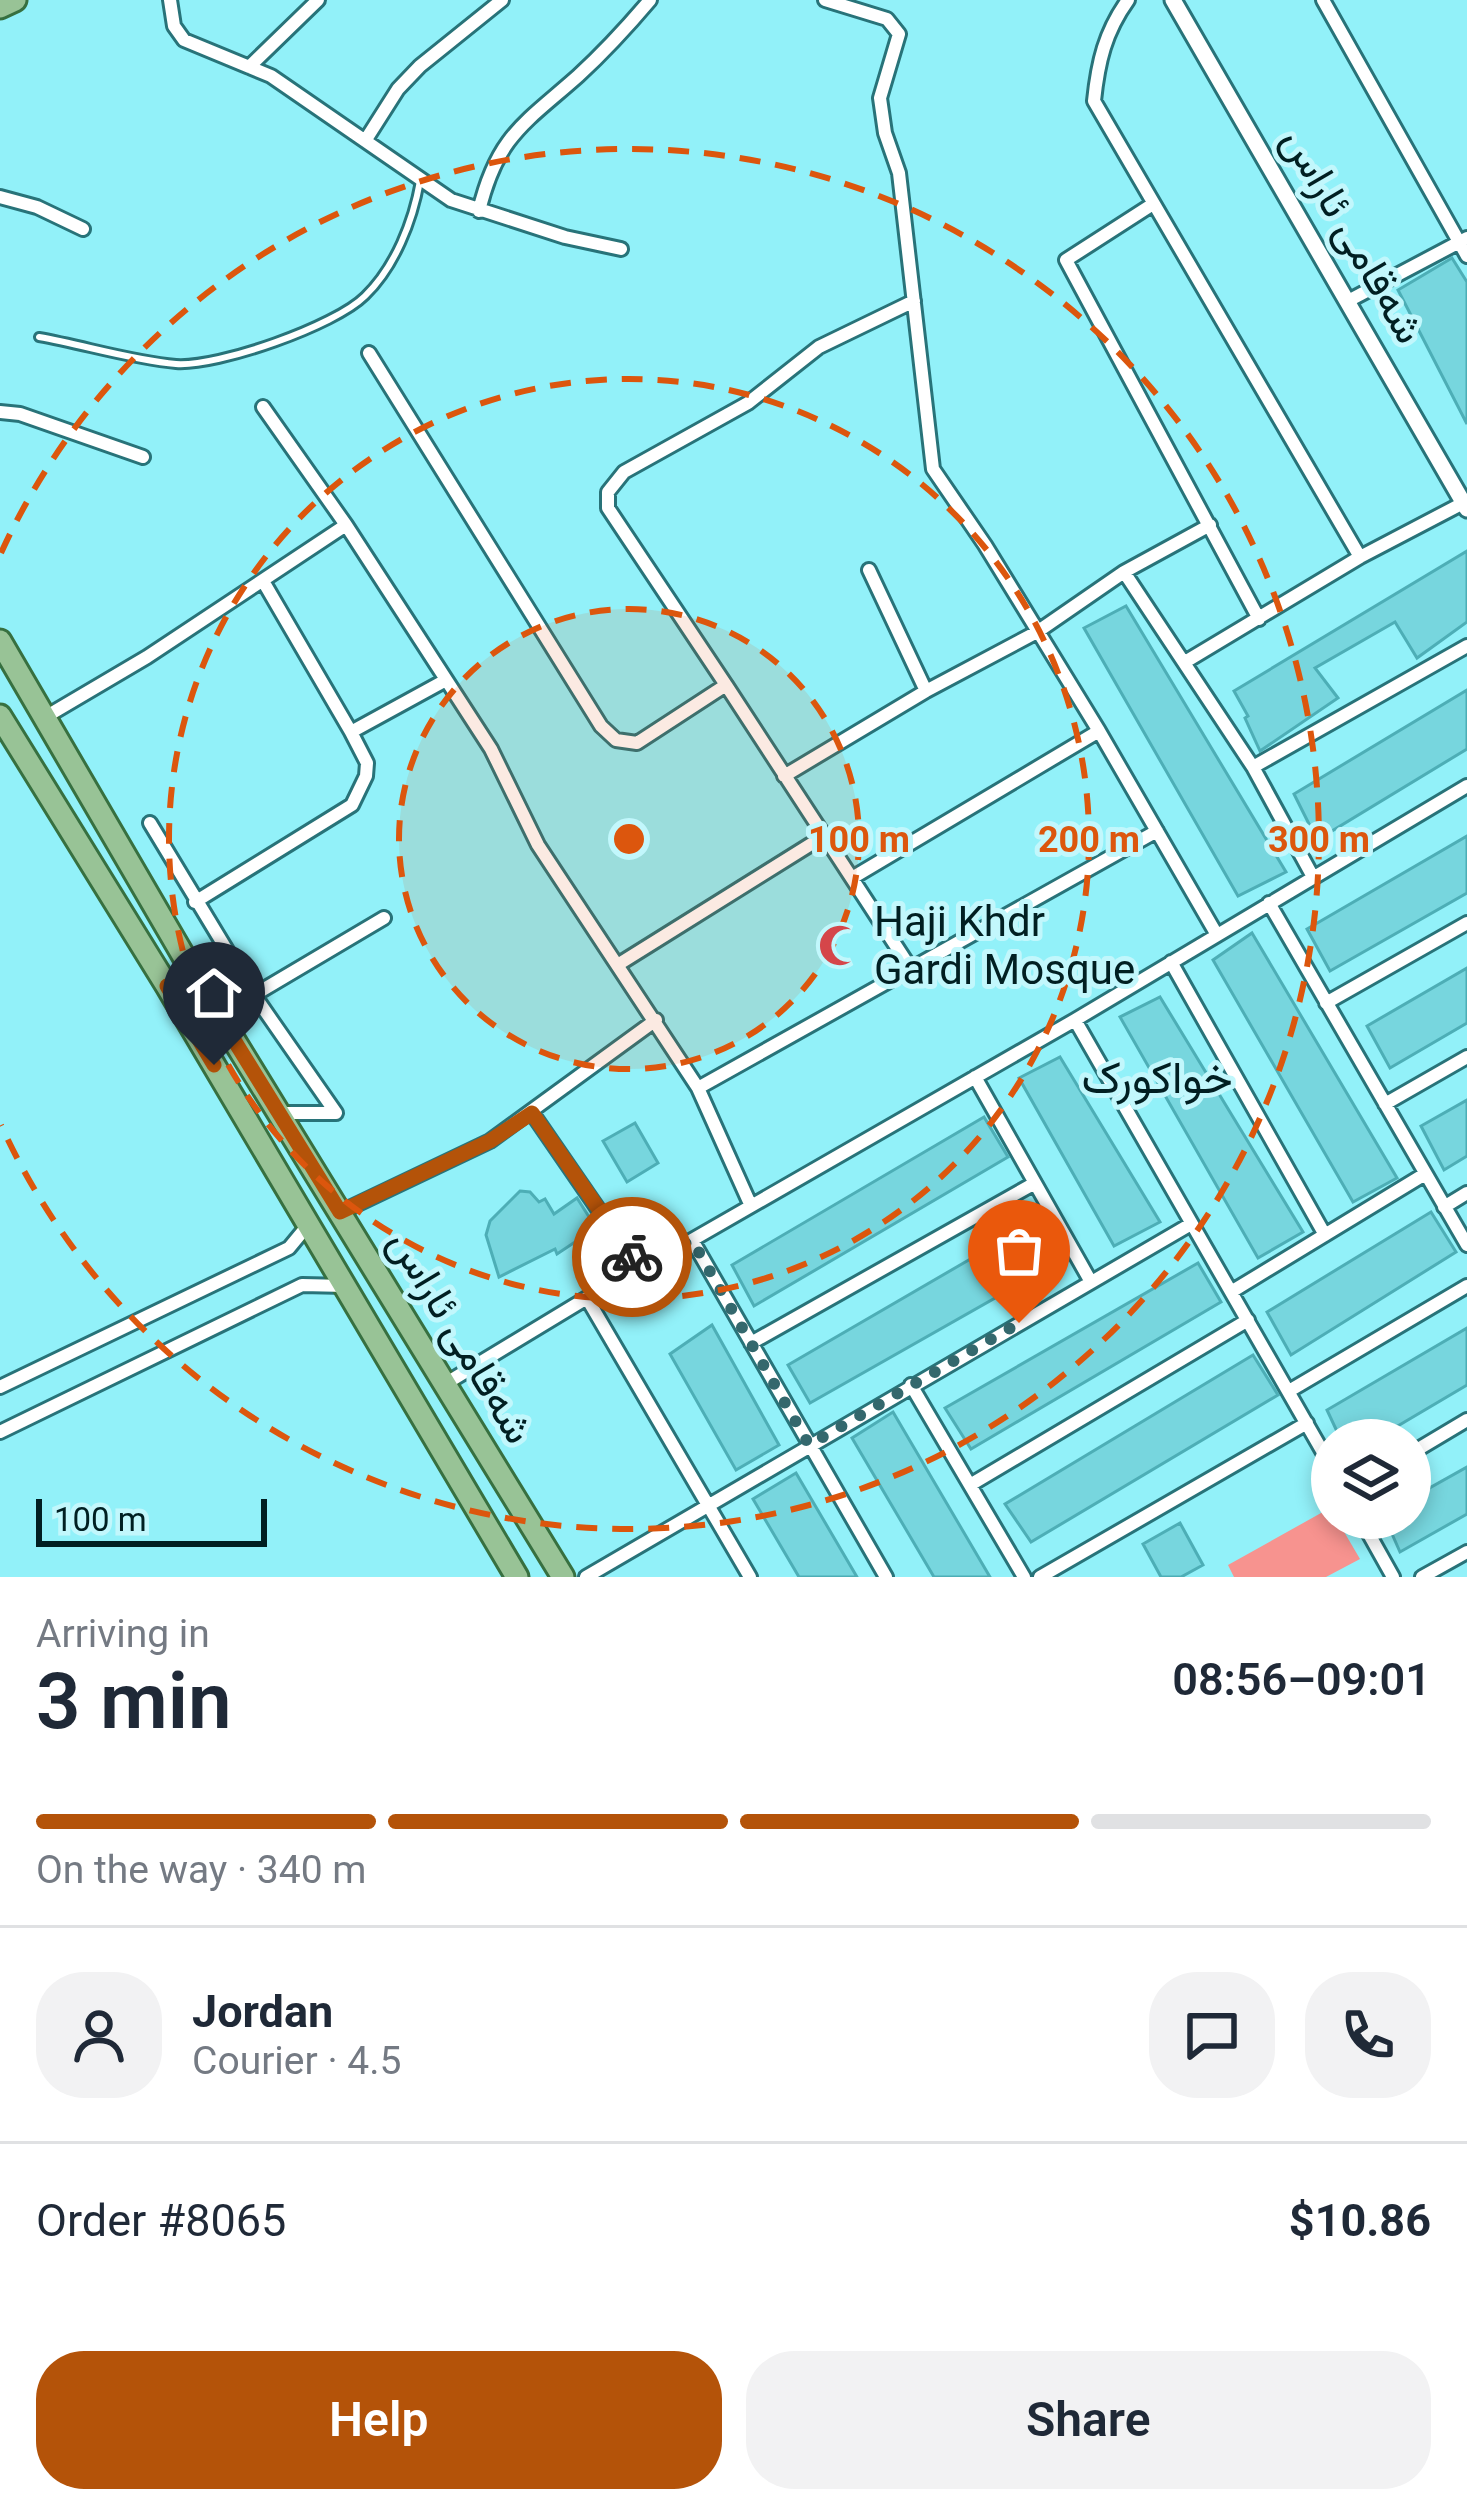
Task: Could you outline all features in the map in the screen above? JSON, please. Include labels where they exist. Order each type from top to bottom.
[{"type":"main road","points":[[0,7],[15,0]]},
{"type":"main road","name":"شەقامی ئاراس","points":[[0,641],[208,998],[563,1577]]},
{"type":"main road","name":"شەقامی ئاراس","points":[[0,716],[167,986],[517,1577]]},
{"type":"main road","points":[[167,986],[181,982],[208,998]]},
{"type":"street","points":[[170,0],[174,26],[184,40],[271,76],[451,200],[566,237],[621,249]]},
{"type":"street","points":[[249,67],[318,0]]},
{"type":"street","points":[[365,141],[398,89],[420,66],[502,0]]},
{"type":"street","points":[[479,211],[503,148],[535,110],[578,76],[650,0]]},
{"type":"street","points":[[825,0],[887,19],[899,34],[880,98],[885,133],[899,173],[933,469],[1099,731],[1217,934]]},
{"type":"street","points":[[1128,0],[1110,25],[1098,63],[1094,101],[1360,557]]},
{"type":"street","name":"شەقامی ئاراس","points":[[1173,0],[1466,504]]},
{"type":"street","points":[[1322,0],[1463,240],[1467,256]]},
{"type":"street","points":[[0,196],[83,229]]},
{"type":"street","points":[[1153,204],[1066,260],[1259,619]]},
{"type":"street","points":[[1348,301],[1463,240]]},
{"type":"street","points":[[910,969],[608,508],[608,492],[624,472],[748,403],[819,347],[914,301]]},
{"type":"street","points":[[369,353],[601,726],[616,740],[637,743],[726,685]]},
{"type":"street","points":[[263,407],[346,525],[491,749],[538,844],[698,1088],[751,1206]]},
{"type":"street","points":[[0,412],[20,414],[143,457]]},
{"type":"street","points":[[1185,662],[1360,557],[1466,504]]},
{"type":"street","points":[[47,716],[346,525]]},
{"type":"street","points":[[784,776],[926,691],[1037,632],[1124,572],[1210,525]]},
{"type":"street","points":[[868,571],[926,691]]},
{"type":"street","points":[[1124,572],[1253,767],[1313,877]]},
{"type":"street","points":[[195,902],[352,805],[363,788],[367,763],[263,581]]},
{"type":"street","points":[[1253,767],[1467,646]]},
{"type":"street","points":[[351,732],[446,680]]},
{"type":"street","points":[[852,878],[1099,731]]},
{"type":"street","points":[[445,1384],[638,1267],[1075,1020],[1467,786]]},
{"type":"street","points":[[150,823],[254,995],[337,1112],[281,1113]]},
{"type":"street","points":[[698,1088],[1157,831]]},
{"type":"street","points":[[619,964],[824,836]]},
{"type":"street","points":[[1269,903],[1467,1245]]},
{"type":"street","points":[[254,995],[384,918]]},
{"type":"street","points":[[1326,1003],[1467,923]]},
{"type":"street","points":[[1171,962],[1325,1235]]},
{"type":"street","points":[[340,1212],[490,1141],[656,1020]]},
{"type":"street","points":[[1075,1020],[1311,1430]]},
{"type":"street","points":[[1384,1104],[1467,1058]]},
{"type":"street","points":[[976,1077],[1090,1282]]},
{"type":"street","points":[[532,1113],[638,1267]]},
{"type":"street","points":[[1231,1292],[1425,1174]]},
{"type":"street","points":[[752,1343],[1035,1183]]},
{"type":"street","points":[[1444,1207],[1467,1193]]},
{"type":"street","points":[[0,1387],[289,1248],[309,1224]]},
{"type":"street","points":[[586,1577],[1191,1224]]},
{"type":"street","points":[[692,1240],[886,1577]]},
{"type":"street","points":[[0,1432],[302,1285],[346,1286]]},
{"type":"street","points":[[1289,1391],[1467,1286]]},
{"type":"street","points":[[587,1300],[750,1577]]},
{"type":"street","points":[[970,1485],[1248,1320]]},
{"type":"street","points":[[911,1385],[1024,1577]]},
{"type":"street","points":[[1431,1441],[1467,1420]]},
{"type":"street","points":[[1040,1577],[1307,1423]]},
{"type":"street","points":[[1372,1539],[1390,1572],[1372,1577]]},
{"type":"street","points":[[1422,1577],[1467,1552]]},
{"type":"lane","points":[[39,337],[176,364],[239,355],[288,336],[362,300],[398,248],[415,210],[420,181]]},
{"type":"shaded area","points":[[1311,1519],[1311,1539],[1348,1539],[1360,1559],[1326,1577],[1234,1577],[1228,1565]]},
{"type":"building","points":[[1452,258],[1467,282],[1467,424],[1398,290]]},
{"type":"building","points":[[1467,551],[1467,622],[1417,658],[1395,622],[1315,668],[1338,698],[1260,751],[1234,691]]},
{"type":"building","points":[[1126,606],[1286,872],[1238,896],[1084,628]]},
{"type":"building","points":[[1467,690],[1467,749],[1317,840],[1294,794]]},
{"type":"building","points":[[1467,836],[1467,893],[1330,971],[1307,929]]},
{"type":"building","points":[[1252,933],[1397,1178],[1353,1202],[1213,960]]},
{"type":"building","points":[[1467,968],[1467,1023],[1390,1068],[1367,1026]]},
{"type":"building","points":[[1160,997],[1303,1232],[1258,1258],[1120,1017]]},
{"type":"building","points":[[1060,1057],[1160,1222],[1114,1246],[1019,1078]]},
{"type":"building","points":[[1467,1100],[1467,1156],[1444,1170],[1421,1126]]},
{"type":"building","points":[[984,1117],[1008,1157],[754,1306],[732,1265]]},
{"type":"building","points":[[635,1123],[658,1163],[627,1182],[603,1141]]},
{"type":"building","points":[[520,1191],[530,1192],[539,1202],[545,1199],[554,1214],[577,1198],[596,1228],[557,1254],[555,1249],[499,1277],[486,1235],[490,1221]]},
{"type":"building","points":[[1431,1212],[1456,1252],[1291,1355],[1267,1312]]},
{"type":"building","points":[[1041,1218],[1064,1259],[810,1403],[788,1365]]},
{"type":"building","points":[[1198,1263],[1221,1302],[971,1449],[945,1408]]},
{"type":"building","points":[[712,1325],[779,1445],[736,1470],[670,1354]]},
{"type":"building","points":[[1467,1328],[1467,1385],[1410,1419],[1331,1419],[1327,1410]]},
{"type":"building","points":[[1253,1355],[1278,1395],[1031,1542],[1005,1504]]},
{"type":"building","points":[[893,1412],[990,1577],[934,1577],[852,1438]]},
{"type":"building","points":[[1467,1467],[1467,1514],[1431,1534],[1431,1487]]},
{"type":"building","points":[[796,1473],[857,1577],[799,1577],[753,1499]]},
{"type":"building","points":[[1180,1523],[1203,1565],[1181,1577],[1161,1577],[1143,1544]]},
{"type":"building","points":[[1394,1539],[1423,1539],[1400,1552]]},
{"type":"way so far","points":[[632,1257],[638,1267],[692,1240],[809,1445],[1019,1323]]},
{"type":"place","name":"Haji Khdr Gardi Mosque","points":[[840,945]]},
{"type":"district","name":"خواکورک","points":[[1157,1077]]},
{"type":"route","points":[[214,1065],[167,986],[174,982],[208,998],[340,1212],[490,1141],[532,1113],[632,1257]]}]
